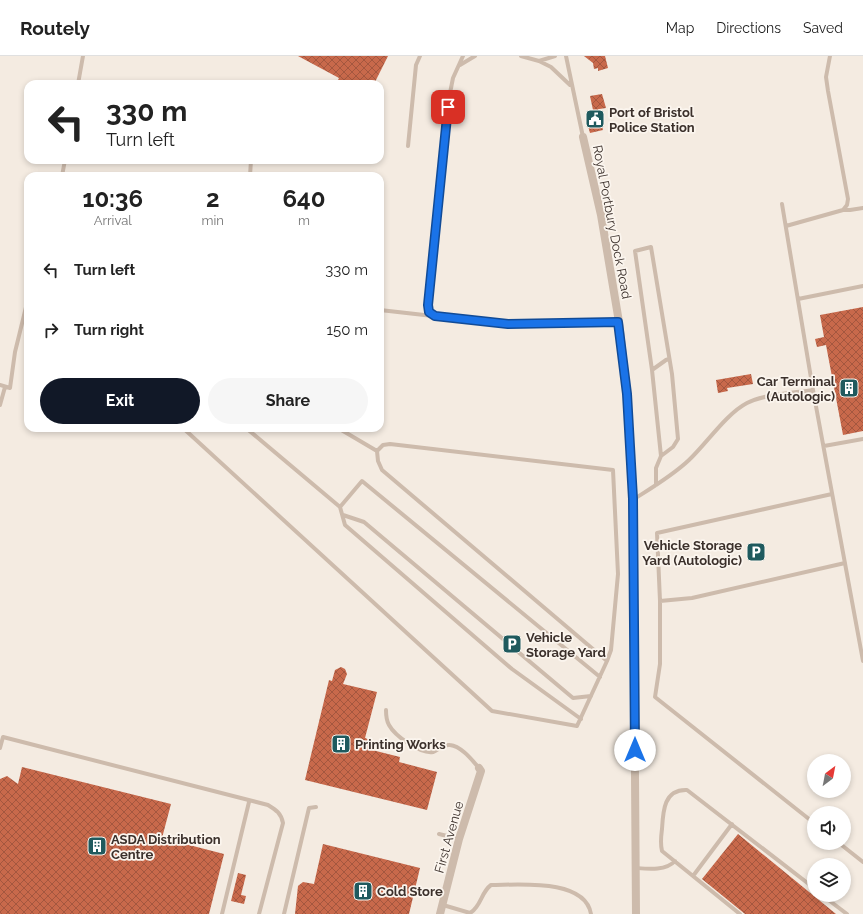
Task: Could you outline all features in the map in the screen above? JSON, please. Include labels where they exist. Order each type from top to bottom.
[{"type":"street","name":"Royal Portbury Dock Road","points":[[584,137],[601,215],[618,322],[627,394],[633,499],[636,914]]},
{"type":"street","name":"First Avenue","points":[[440,914],[459,839],[481,771],[479,768]]},
{"type":"lane","points":[[79,80],[83,56]]},
{"type":"lane","points":[[408,146],[416,65],[420,56]]},
{"type":"lane","points":[[435,316],[429,312],[428,305],[450,93],[458,66],[463,56]]},
{"type":"lane","points":[[458,66],[475,56]]},
{"type":"lane","points":[[521,56],[539,61],[556,70],[572,87]]},
{"type":"lane","points":[[539,61],[555,56]]},
{"type":"lane","name":"Royal Portbury Dock Road","points":[[566,56],[584,137]]},
{"type":"lane","points":[[830,56],[826,77],[848,199],[844,210]]},
{"type":"lane","points":[[782,204],[813,390],[863,661]]},
{"type":"lane","points":[[786,226],[844,210],[863,208]]},
{"type":"lane","points":[[656,485],[656,468],[661,456],[652,370],[636,251],[651,247],[669,359],[678,438],[673,447],[661,456]]},
{"type":"lane","points":[[798,299],[863,286]]},
{"type":"lane","points":[[384,310],[508,324],[618,322]]},
{"type":"lane","points":[[0,385],[10,388],[15,352],[24,315]]},
{"type":"lane","points":[[652,370],[669,359]]},
{"type":"lane","points":[[0,405],[5,387]]},
{"type":"lane","points":[[633,499],[680,468],[723,424],[747,403],[764,398],[813,390]]},
{"type":"lane","points":[[187,432],[492,711],[577,726],[611,650],[618,574],[613,470],[390,444],[383,445],[376,451]]},
{"type":"lane","points":[[251,432],[340,507],[345,525],[512,669],[581,719]]},
{"type":"lane","points":[[345,432],[376,451],[382,470],[607,661]]},
{"type":"lane","points":[[824,446],[863,440]]},
{"type":"lane","points":[[340,507],[362,481],[600,677]]},
{"type":"lane","points":[[807,817],[655,697],[660,664],[660,602],[657,533],[832,494]]},
{"type":"lane","points":[[343,515],[364,522],[573,698],[591,696]]},
{"type":"lane","points":[[660,602],[692,598],[845,563]]},
{"type":"lane","points":[[386,710],[388,724],[403,740],[428,752],[434,752],[444,746],[454,746],[463,752],[479,768]]},
{"type":"lane","points":[[0,748],[3,737],[249,802],[268,805],[276,810],[282,816],[283,822],[259,914]]},
{"type":"lane","points":[[740,914],[662,851],[660,842],[663,808],[666,800],[671,795],[682,790],[688,790],[807,883]]},
{"type":"lane","points":[[222,914],[249,802]]},
{"type":"lane","points":[[284,914],[309,808],[316,807]]},
{"type":"lane","points":[[693,876],[732,824]]},
{"type":"lane","points":[[439,834],[459,839]]},
{"type":"lane","points":[[847,850],[863,862]]},
{"type":"lane","points":[[636,868],[651,869],[670,866],[675,862]]},
{"type":"lane","points":[[443,905],[470,913],[477,907],[486,889],[491,885],[549,886],[574,893],[582,898],[588,905],[591,914]]},
{"type":"lane","points":[[831,902],[847,914]]},
{"type":"building","points":[[298,56],[388,56],[376,80],[338,80],[339,78]]},
{"type":"building","points":[[584,56],[605,56],[608,68],[598,71],[598,68],[594,69],[593,63]]},
{"type":"building","points":[[602,94],[606,108],[593,110],[590,96]]},
{"type":"building","name":"Port of Bristol Police Station","points":[[598,109],[603,130],[590,133],[588,126],[591,126],[588,112]]},
{"type":"building","name":"Car Terminal (Autologic)","points":[[863,307],[863,431],[843,435],[826,345],[817,347],[815,339],[824,337],[820,315]]},
{"type":"building","points":[[751,374],[753,384],[727,388],[728,391],[718,393],[716,380]]},
{"type":"building","name":"Printing Works","points":[[341,667],[345,669],[347,674],[343,684],[377,692],[365,738],[370,740],[368,749],[400,757],[399,762],[437,772],[427,810],[305,780],[329,680],[332,681],[335,670]]},
{"type":"building","name":"ASDA Distribution Centre","points":[[22,767],[171,804],[162,838],[224,854],[209,914],[0,914],[0,779],[7,776],[18,784]]},
{"type":"building","points":[[738,834],[807,890],[807,902],[821,902],[836,914],[745,914],[702,879]]},
{"type":"building","name":"Cold Store","points":[[323,844],[420,868],[409,914],[295,914],[298,886],[303,882],[314,884]]},
{"type":"building","points":[[238,873],[246,875],[241,895],[246,896],[244,904],[231,901]]},
{"type":"place","name":"Port of Bristol Police Station","points":[[595,119]]},
{"type":"place","name":"Car Terminal (Autologic)","points":[[849,388]]},
{"type":"place","name":"Vehicle Storage Yard (Autologic)","points":[[756,552]]},
{"type":"place","name":"Vehicle Storage Yard","points":[[512,644]]},
{"type":"place","name":"Printing Works","points":[[341,744]]},
{"type":"place","name":"ASDA Distribution Centre","points":[[97,846]]},
{"type":"place","name":"Cold Store","points":[[363,891]]},
{"type":"route","points":[[448,107],[428,305],[429,312],[435,316],[508,324],[580,324],[618,322],[627,394],[633,499],[635,750]]}]
